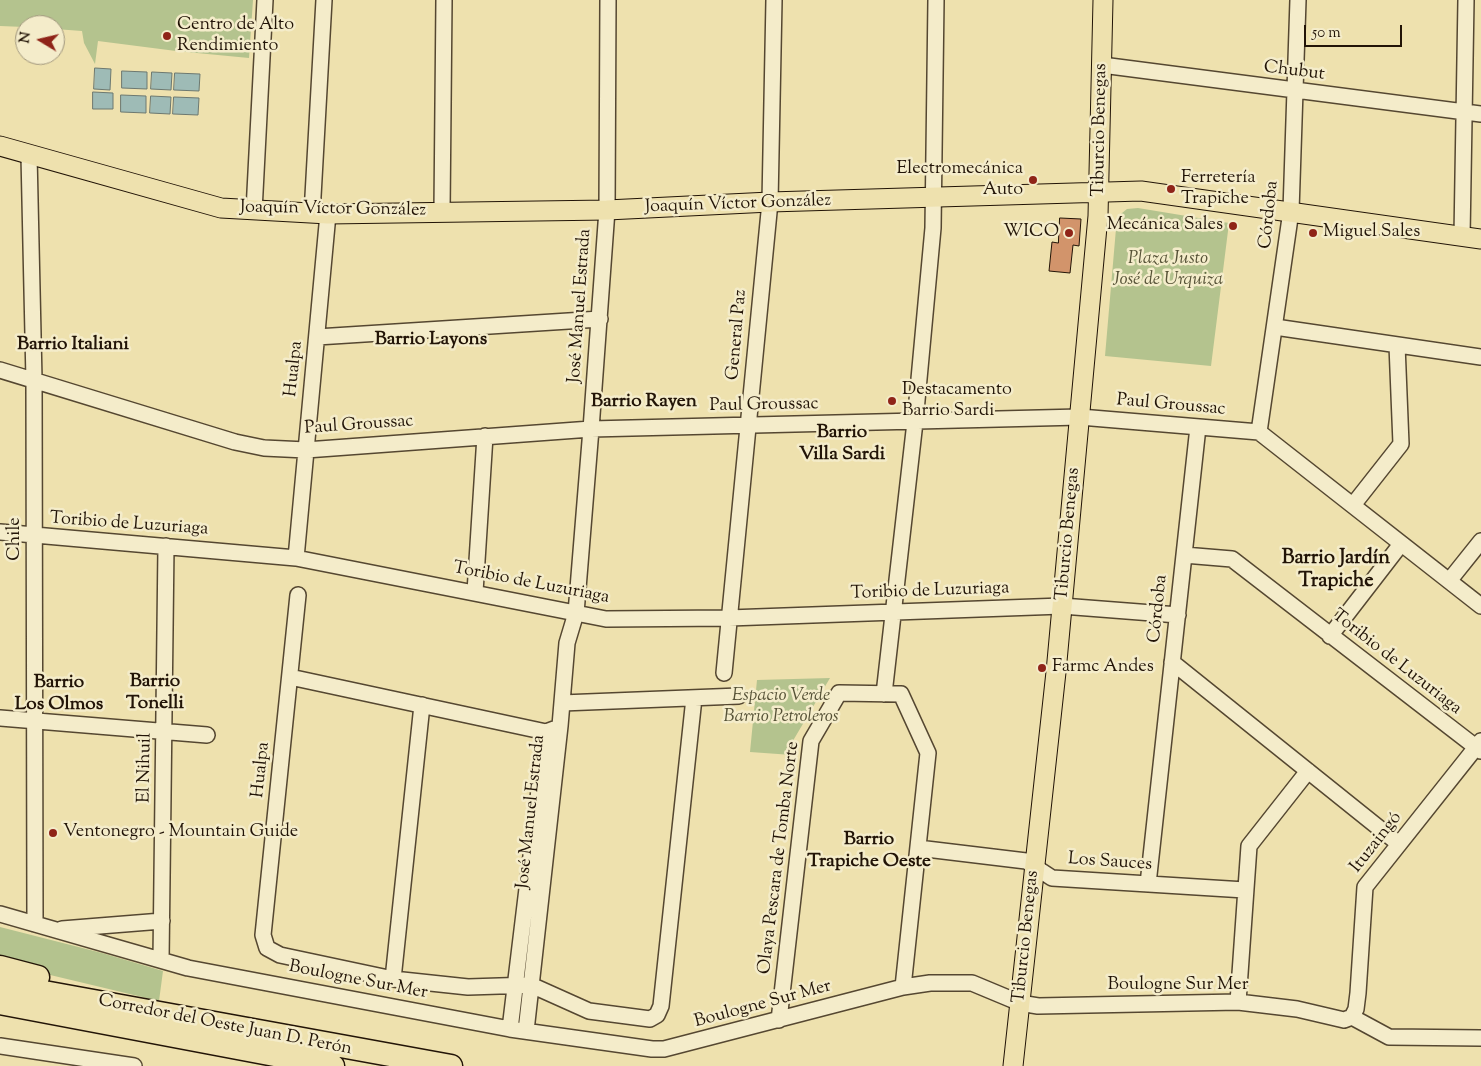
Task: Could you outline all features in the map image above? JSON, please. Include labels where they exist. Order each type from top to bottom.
[{"type":"highway","points":[[0,967],[67,984],[161,1023]]},
{"type":"highway","name":"Corredor del Oeste Juan D. Perón","points":[[0,984],[333,1066]]},
{"type":"highway","name":"Corredor del Oeste Juan D. Perón","points":[[0,1003],[161,1023],[451,1066]]},
{"type":"highway","points":[[0,1018],[161,1023]]},
{"type":"main road","name":"Tiburcio Benegas","points":[[1012,1066],[1035,865],[1080,417],[1099,192],[1103,0]]},
{"type":"main road","name":"Joaquín Víctor González","points":[[0,146],[221,208],[254,211],[320,214],[607,210],[770,202],[935,198],[1128,190],[1168,193],[1481,238]]},
{"type":"street","points":[[254,211],[265,0]]},
{"type":"street","name":"Hualpa","points":[[296,558],[317,337],[324,0]]},
{"type":"street","points":[[442,211],[444,0]]},
{"type":"street","name":"José Manuel Estrada","points":[[510,1029],[553,729],[562,703],[567,644],[576,614],[607,210],[608,0]]},
{"type":"street","name":"General Paz","points":[[724,673],[770,202],[774,0]]},
{"type":"street","points":[[902,988],[928,753],[901,694],[884,694],[915,422],[935,198],[936,0]]},
{"type":"street","name":"Córdoba","points":[[1260,432],[1291,211],[1297,91],[1298,0]]},
{"type":"street","points":[[1462,236],[1466,0]]},
{"type":"street","name":"Chubut","points":[[1102,65],[1481,114]]},
{"type":"street","name":"Chile","points":[[29,155],[34,380],[35,924]]},
{"type":"street","points":[[317,337],[600,319]]},
{"type":"street","points":[[1274,327],[1481,357]]},
{"type":"street","points":[[1353,505],[1401,444],[1397,345]]},
{"type":"street","name":"Paul Groussac","points":[[0,370],[248,445],[306,450],[591,429],[1080,417],[1260,432]]},
{"type":"street","name":"Córdoba","points":[[1148,884],[1198,427]]},
{"type":"street","points":[[1260,432],[1481,606]]},
{"type":"street","points":[[475,592],[485,436]]},
{"type":"street","name":"Toribio de Luzuriaga","points":[[0,532],[35,537],[166,546],[296,558],[606,619],[729,618],[1062,606],[1178,615]]},
{"type":"street","points":[[1449,581],[1481,541]]},
{"type":"street","points":[[1330,636],[1401,544]]},
{"type":"street","name":"El Nihuil","points":[[161,960],[166,546]]},
{"type":"street","name":"Toribio de Luzuriaga","points":[[1184,555],[1232,560],[1479,747]]},
{"type":"street","name":"Hualpa","points":[[298,595],[264,935],[267,948],[280,955],[393,979]]},
{"type":"street","points":[[1172,662],[1399,844]]},
{"type":"street","points":[[290,677],[422,705],[553,729]]},
{"type":"street","name":"Olaya Pescara de Tomba Norte","points":[[779,1020],[811,741],[839,694],[884,694]]},
{"type":"street","points":[[562,703],[739,696]]},
{"type":"street","points":[[422,705],[393,979],[468,987],[515,984],[531,986],[590,1011],[650,1019],[657,1014],[662,1006],[694,698]]},
{"type":"street","points":[[0,718],[207,735]]},
{"type":"street","name":"José Manuel Estrada","points":[[526,1032],[553,729]]},
{"type":"street","name":"Ituzaingó","points":[[1352,1017],[1357,1001],[1364,887],[1479,747]]},
{"type":"street","points":[[1238,1002],[1249,846],[1308,771]]},
{"type":"street","name":"Los Sauces","points":[[918,848],[1017,859],[1035,865],[1044,874],[1052,878],[1245,890]]},
{"type":"street","name":"Boulogne Sur Mer","points":[[0,914],[188,968],[526,1032],[664,1050],[902,988],[944,982],[972,983],[1020,1002],[1038,1006],[1238,1002],[1297,1009],[1344,1020],[1352,1017],[1389,1037],[1481,1038]]},
{"type":"street","name":"Boulogne Sur Mer","points":[[53,930],[162,921]]},
{"type":"street","points":[[0,1046],[38,1059],[134,1066]]},
{"type":"green space","name":"Centro de Alto Rendimiento","points":[[0,0],[253,0],[249,58],[98,41],[95,64],[84,43],[82,31],[65,30],[65,15],[15,15],[15,27],[0,26]]},
{"type":"green space","name":"Plaza Justo José de Urquiza","points":[[1138,208],[1229,223],[1211,366],[1105,356],[1117,217],[1127,209]]},
{"type":"green space","name":"Espacio Verde Barrio Petroleros","points":[[830,678],[794,739],[792,755],[750,752],[757,680]]},
{"type":"green space","points":[[0,927],[163,971],[159,1001],[0,963]]},
{"type":"water","points":[[95,68],[111,69],[110,90],[94,89]]},
{"type":"water","points":[[122,71],[147,72],[147,89],[122,88]]},
{"type":"water","points":[[152,72],[172,73],[171,90],[151,89]]},
{"type":"water","points":[[175,73],[200,74],[199,91],[174,90]]},
{"type":"water","points":[[93,92],[113,93],[113,109],[93,109]]},
{"type":"water","points":[[121,95],[146,96],[146,113],[121,112]]},
{"type":"water","points":[[151,96],[171,97],[170,114],[150,113]]},
{"type":"water","points":[[174,97],[199,98],[198,115],[173,114]]},
{"type":"building","points":[[1060,218],[1081,219],[1079,246],[1073,245],[1070,273],[1049,271],[1052,242],[1058,243]]},
{"type":"place","name":"Centro de Alto Rendimiento","points":[[167,36]]},
{"type":"place","name":"Electromecánica Auto","points":[[1033,180]]},
{"type":"place","name":"Ferretería Trapiche","points":[[1171,189]]},
{"type":"place","name":"Mecánica Sales","points":[[1233,226]]},
{"type":"place","name":"WICO","points":[[1069,233]]},
{"type":"place","name":"Miguel Sales","points":[[1313,233]]},
{"type":"place","name":"Destacamento Barrio Sardi","points":[[892,401]]},
{"type":"place","name":"Farmc Andes","points":[[1042,668]]},
{"type":"place","name":"Ventonegro - Mountain Guide","points":[[53,833]]},
{"type":"district","name":"Barrio Layons","points":[[431,341]]},
{"type":"district","name":"Barrio Italiani","points":[[73,346]]},
{"type":"district","name":"Barrio Rayen","points":[[644,403]]},
{"type":"district","name":"Barrio Villa Sardi","points":[[842,445]]},
{"type":"district","name":"Barrio Jardín Trapiche","points":[[1336,572]]},
{"type":"district","name":"Barrio Tonelli","points":[[155,694]]},
{"type":"district","name":"Barrio Los Olmos","points":[[59,695]]},
{"type":"district","name":"Barrio Trapiche Oeste","points":[[869,852]]}]
